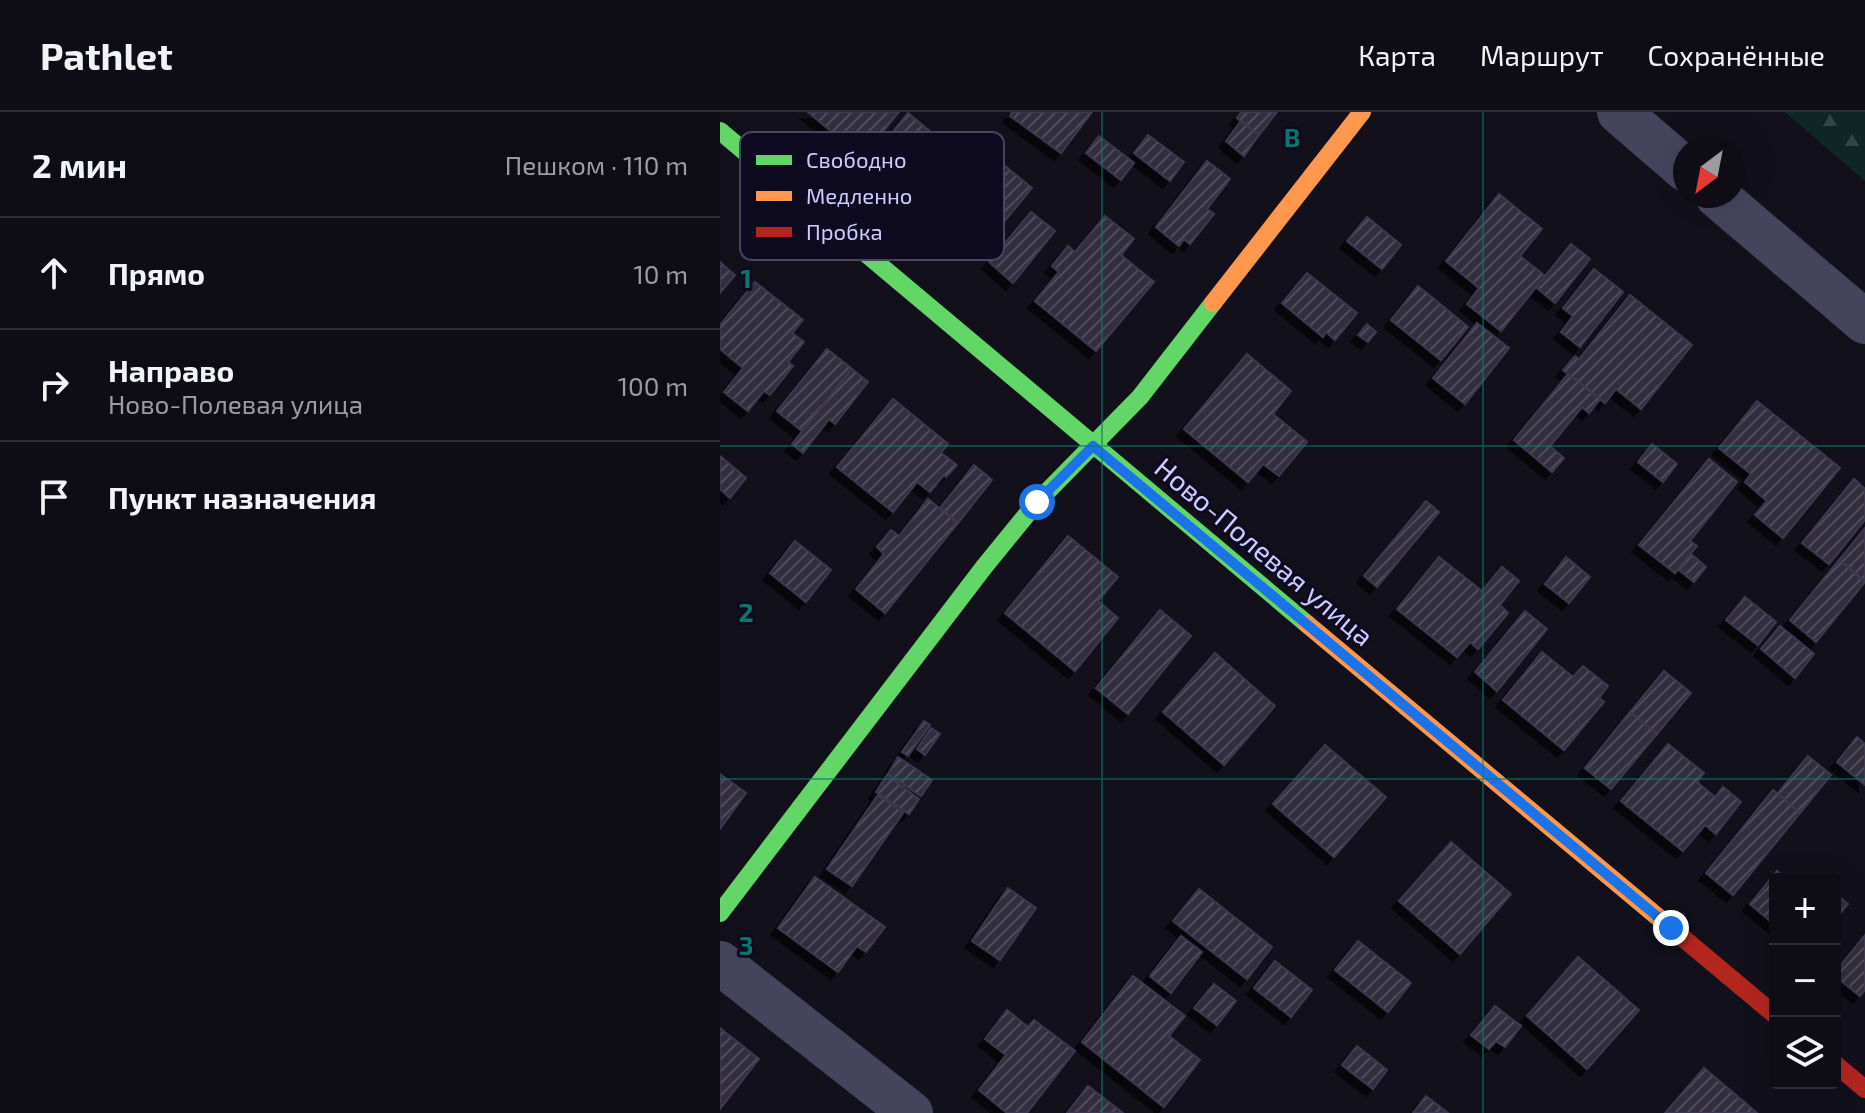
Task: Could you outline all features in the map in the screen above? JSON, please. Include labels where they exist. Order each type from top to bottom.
[{"type":"street","points":[[720,913],[984,567],[1037,502],[1140,397],[1362,112]]},
{"type":"street","points":[[1619,112],[1673,159]]},
{"type":"street","name":"Ново-Полевая улица","points":[[720,131],[740,148]]},
{"type":"street","points":[[1731,208],[1865,322]]},
{"type":"street","name":"Ново-Полевая улица","points":[[873,260],[1769,1010]]},
{"type":"street","points":[[720,963],[911,1113]]},
{"type":"street","points":[[1841,1069],[1865,1089]]},
{"type":"green space","points":[[1785,112],[1865,112],[1865,181]]},
{"type":"building","points":[[808,112],[899,112],[883,132],[832,132]]},
{"type":"building","points":[[1012,112],[1092,112],[1061,153],[1010,116]]},
{"type":"building","points":[[1241,112],[1277,112],[1259,135],[1237,118]]},
{"type":"building","points":[[908,113],[931,132],[892,132]]},
{"type":"building","points":[[1241,121],[1259,135],[1244,156],[1226,141]]},
{"type":"building","points":[[1148,135],[1184,162],[1170,181],[1134,153]]},
{"type":"building","points":[[1099,136],[1134,163],[1121,180],[1086,153]]},
{"type":"building","points":[[1207,161],[1230,179],[1207,209],[1214,214],[1190,244],[1184,239],[1179,246],[1156,227]]},
{"type":"building","points":[[1004,165],[1032,188],[1004,222]]},
{"type":"building","points":[[1499,194],[1542,229],[1520,256],[1545,276],[1501,331],[1467,304],[1479,288],[1446,261]]},
{"type":"building","points":[[1031,212],[1055,231],[1013,283],[989,262],[1004,260],[1004,244]]},
{"type":"building","points":[[1105,216],[1134,239],[1121,255],[1154,282],[1096,351],[1035,301],[1059,272],[1052,266],[1068,246],[1075,252]]},
{"type":"building","points":[[1367,217],[1401,245],[1382,269],[1347,241]]},
{"type":"building","points":[[1571,244],[1590,259],[1555,303],[1536,287]]},
{"type":"building","points":[[720,262],[735,275],[720,293]]},
{"type":"building","points":[[1594,269],[1623,292],[1580,347],[1561,332],[1573,316],[1563,308]]},
{"type":"building","points":[[1307,273],[1357,313],[1335,340],[1326,332],[1323,337],[1282,303]]},
{"type":"building","points":[[755,282],[803,320],[792,333],[804,342],[788,362],[793,366],[770,395],[764,391],[748,411],[724,392],[743,368],[720,349],[720,325]]},
{"type":"building","points":[[1418,286],[1468,327],[1441,360],[1391,320]]},
{"type":"building","points":[[1630,295],[1692,345],[1641,409],[1616,389],[1605,403],[1563,370],[1575,356],[1579,359]]},
{"type":"building","points":[[1477,323],[1509,348],[1465,404],[1433,378]]},
{"type":"building","points":[[1367,324],[1376,332],[1368,342],[1358,335]]},
{"type":"building","points":[[827,349],[852,369],[802,431],[777,411]]},
{"type":"building","points":[[1247,354],[1291,391],[1273,414],[1307,442],[1279,476],[1263,464],[1248,482],[1184,429]]},
{"type":"building","points":[[852,369],[868,382],[835,424],[829,419],[803,453],[792,444]]},
{"type":"building","points":[[1568,374],[1600,399],[1589,413],[1582,407],[1550,446],[1564,458],[1552,472],[1514,440]]},
{"type":"building","points":[[893,399],[948,444],[941,453],[957,465],[930,492],[917,482],[893,512],[837,467]]},
{"type":"building","points":[[1757,401],[1840,468],[1783,538],[1755,515],[1767,501],[1745,482],[1751,474],[1719,448]]},
{"type":"building","points":[[1652,444],[1677,464],[1663,482],[1638,462]]},
{"type":"building","points":[[720,456],[746,478],[730,498],[720,489]]},
{"type":"building","points":[[1709,459],[1737,482],[1690,541],[1697,546],[1675,573],[1639,545]]},
{"type":"building","points":[[974,465],[992,480],[958,523],[940,508]]},
{"type":"building","points":[[1854,479],[1865,489],[1865,520],[1829,564],[1802,543]]},
{"type":"building","points":[[928,499],[958,523],[885,613],[856,589],[884,554],[877,547],[891,530],[899,536]]},
{"type":"building","points":[[1426,501],[1439,512],[1377,587],[1364,576]]},
{"type":"building","points":[[1865,528],[1865,581],[1839,560]]},
{"type":"building","points":[[1068,536],[1118,577],[1098,601],[1118,618],[1075,671],[1005,613]]},
{"type":"building","points":[[795,541],[831,570],[806,602],[770,573]]},
{"type":"building","points":[[1691,554],[1706,567],[1694,582],[1678,569]]},
{"type":"building","points":[[1439,557],[1482,591],[1502,567],[1519,581],[1500,605],[1508,613],[1478,649],[1470,642],[1457,657],[1397,609]]},
{"type":"building","points":[[1566,557],[1590,577],[1569,603],[1545,584]]},
{"type":"building","points":[[1839,560],[1865,582],[1816,642],[1790,620]]},
{"type":"building","points":[[1745,597],[1776,622],[1758,645],[1726,620]]},
{"type":"building","points":[[1160,610],[1191,636],[1128,714],[1096,688]]},
{"type":"building","points":[[1525,611],[1547,629],[1497,691],[1475,672]]},
{"type":"building","points":[[1780,626],[1814,654],[1795,678],[1761,649]]},
{"type":"building","points":[[1542,652],[1573,677],[1583,666],[1608,686],[1599,698],[1604,702],[1564,750],[1503,700]]},
{"type":"building","points":[[1215,653],[1275,706],[1224,765],[1163,712]]},
{"type":"building","points":[[1664,671],[1691,693],[1657,734],[1630,712]]},
{"type":"building","points":[[1630,712],[1657,734],[1611,789],[1585,768]]},
{"type":"building","points":[[924,721],[930,725],[908,756],[902,752]]},
{"type":"building","points":[[931,728],[940,734],[925,755],[917,749]]},
{"type":"building","points":[[1857,737],[1865,744],[1865,785],[1837,762]]},
{"type":"building","points":[[1668,744],[1704,773],[1697,782],[1715,797],[1723,787],[1741,802],[1716,834],[1705,825],[1683,851],[1621,801]]},
{"type":"building","points":[[1325,745],[1386,797],[1334,857],[1273,804]]},
{"type":"building","points":[[1808,756],[1831,775],[1800,813],[1777,794]]},
{"type":"building","points":[[898,757],[932,780],[921,796],[888,774]]},
{"type":"building","points":[[720,774],[746,793],[720,829]]},
{"type":"building","points":[[887,775],[919,799],[909,814],[876,792]]},
{"type":"building","points":[[1773,790],[1800,813],[1733,895],[1706,873]]},
{"type":"building","points":[[878,795],[903,813],[852,886],[827,869]]},
{"type":"building","points":[[1451,842],[1511,894],[1460,954],[1399,901]]},
{"type":"building","points":[[815,877],[885,927],[866,952],[857,946],[838,972],[778,928]]},
{"type":"building","points":[[1769,881],[1769,920],[1750,904]]},
{"type":"building","points":[[1008,888],[1036,908],[1000,960],[972,941]]},
{"type":"building","points":[[1199,889],[1272,947],[1247,979],[1173,921]]},
{"type":"building","points":[[1841,899],[1848,904],[1841,913]]},
{"type":"building","points":[[1865,935],[1865,990],[1860,996],[1841,981],[1841,965]]},
{"type":"building","points":[[1181,936],[1202,952],[1171,993],[1150,976]]},
{"type":"building","points":[[1358,941],[1411,983],[1388,1012],[1335,970]]},
{"type":"building","points":[[1578,957],[1639,1010],[1587,1069],[1527,1016]]},
{"type":"building","points":[[1275,961],[1312,990],[1291,1017],[1254,988]]},
{"type":"building","points":[[1133,976],[1185,1016],[1169,1036],[1200,1060],[1164,1107],[1082,1042]]},
{"type":"building","points":[[1214,984],[1236,1001],[1217,1025],[1194,1008]]},
{"type":"building","points":[[1495,1006],[1521,1026],[1505,1047],[1496,1041],[1489,1049],[1471,1035]]},
{"type":"building","points":[[1007,1010],[1028,1027],[1034,1020],[1075,1051],[1027,1113],[1007,1113],[979,1090],[1006,1055],[985,1039]]},
{"type":"building","points":[[720,1028],[759,1059],[720,1109]]},
{"type":"building","points":[[1357,1046],[1387,1070],[1373,1089],[1342,1065]]},
{"type":"building","points":[[1704,1068],[1757,1113],[1665,1113]]},
{"type":"building","points":[[1088,1086],[1123,1113],[1067,1113]]},
{"type":"building","points":[[1426,1096],[1448,1113],[1413,1113]]},
{"type":"traffic: fast","points":[[720,131],[740,148]]},
{"type":"traffic: fast","points":[[874,260],[1307,624]]},
{"type":"traffic: fast","points":[[720,913],[984,567],[1037,502],[1140,397],[1213,303]]},
{"type":"traffic: slow","points":[[1213,303],[1362,112]]},
{"type":"traffic: slow","points":[[1307,624],[1671,928]]},
{"type":"traffic: jam","points":[[1671,928],[1769,1010]]},
{"type":"traffic: jam","points":[[1841,1069],[1865,1089]]},
{"type":"route","points":[[1037,502],[1093,446],[1671,928]]}]
